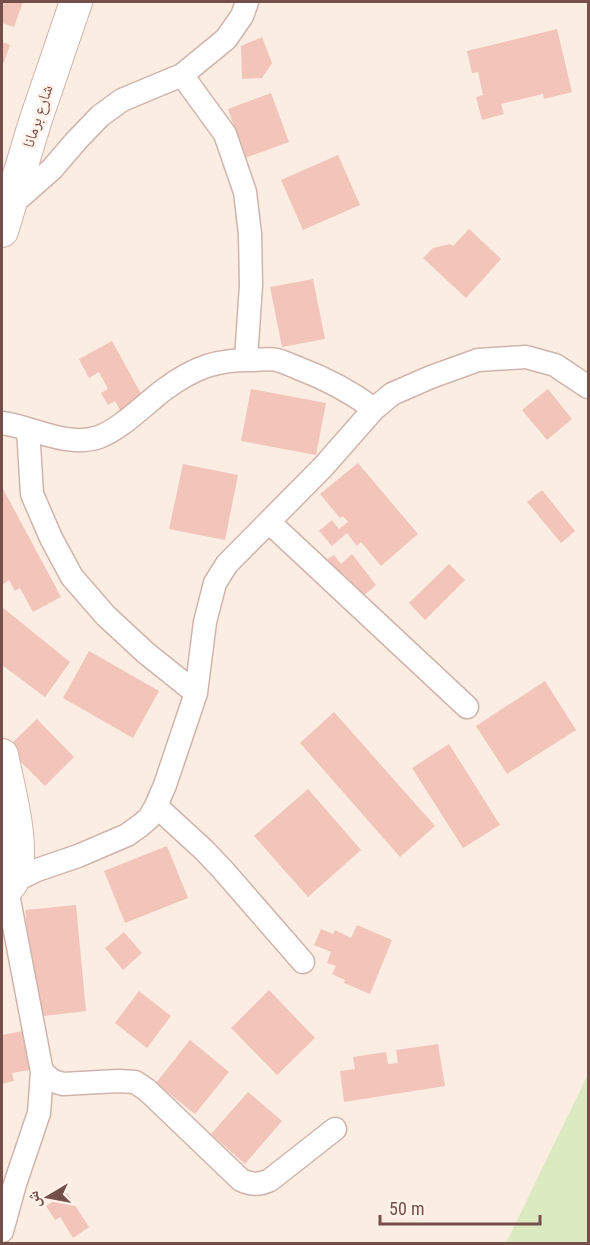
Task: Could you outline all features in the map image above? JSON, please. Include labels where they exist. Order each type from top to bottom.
[{"type":"street","name":"شارع برمانا","points":[[5,219],[76,2]]},
{"type":"street","points":[[5,219],[100,116],[122,100],[182,75],[226,39],[242,16],[247,2]]},
{"type":"street","points":[[182,75],[225,134],[245,192],[250,234],[251,285],[246,360]]},
{"type":"street","points":[[7,888],[37,870],[78,856],[127,835],[149,818],[156,806],[196,693],[205,622],[215,583],[226,564],[323,467],[374,409],[392,394],[478,360],[526,357],[555,365],[588,387]]},
{"type":"street","points":[[2,423],[66,439],[83,440],[100,437],[115,429],[191,372],[204,366],[246,360],[276,360],[314,374],[353,393],[374,409]]},
{"type":"street","points":[[28,429],[32,494],[51,538],[72,577],[106,616],[146,653],[196,693]]},
{"type":"street","points":[[269,522],[467,707]]},
{"type":"street","points":[[2,755],[17,834],[17,863],[7,888],[42,1072],[39,1113],[2,1231]]},
{"type":"street","points":[[156,806],[223,870],[303,962]]},
{"type":"street","points":[[42,1072],[53,1081],[63,1084],[118,1080],[135,1082],[147,1090],[241,1180],[250,1184],[260,1184],[270,1180],[335,1129]]},
{"type":"green space","points":[[588,1074],[588,1243],[506,1243]]},
{"type":"building","points":[[2,2],[23,2],[14,27],[2,23]]},
{"type":"building","points":[[557,29],[572,92],[544,99],[543,94],[501,104],[504,114],[482,120],[476,97],[483,95],[478,72],[472,73],[467,51]]},
{"type":"building","points":[[262,37],[272,63],[262,78],[242,79],[241,46]]},
{"type":"building","points":[[2,42],[10,45],[2,67]]},
{"type":"building","points":[[271,93],[289,142],[245,158],[228,109]]},
{"type":"building","points":[[338,155],[360,205],[303,230],[281,180]]},
{"type":"building","points":[[469,229],[501,259],[466,298],[423,258],[433,248],[450,244],[453,246]]},
{"type":"building","points":[[313,279],[325,339],[282,347],[270,287]]},
{"type":"building","points":[[112,341],[145,401],[122,414],[115,401],[108,405],[101,393],[108,389],[99,372],[89,378],[79,359]]},
{"type":"building","points":[[251,389],[326,403],[316,455],[241,441]]},
{"type":"building","points":[[548,389],[572,419],[547,440],[522,410]]},
{"type":"building","points":[[358,463],[418,534],[381,566],[361,542],[357,546],[347,533],[332,546],[319,531],[332,520],[339,529],[348,522],[343,516],[340,518],[320,494]]},
{"type":"building","points":[[183,464],[238,475],[225,540],[169,529]]},
{"type":"building","points":[[2,487],[61,597],[33,612],[20,588],[15,591],[9,580],[2,585]]},
{"type":"building","points":[[542,490],[575,531],[561,543],[527,502]]},
{"type":"building","points":[[352,554],[376,585],[362,597],[344,574],[340,578],[326,560],[334,555],[341,564]]},
{"type":"building","points":[[449,564],[465,580],[425,620],[409,603]]},
{"type":"building","points":[[2,607],[70,662],[45,697],[2,665]]},
{"type":"building","points":[[89,651],[159,691],[133,738],[63,698]]},
{"type":"building","points":[[545,681],[576,730],[507,774],[476,726]]},
{"type":"building","points":[[334,712],[435,826],[400,857],[300,743]]},
{"type":"building","points":[[37,719],[74,757],[45,786],[7,748]]},
{"type":"building","points":[[449,744],[500,825],[463,848],[412,768]]},
{"type":"building","points":[[308,789],[361,850],[308,897],[254,836]]},
{"type":"building","points":[[167,846],[188,898],[125,923],[104,871]]},
{"type":"building","points":[[76,905],[86,1011],[36,1017],[25,910]]},
{"type":"building","points":[[357,925],[392,940],[370,994],[344,983],[345,980],[332,974],[336,966],[327,963],[331,952],[314,945],[321,929],[333,934],[335,930],[351,938]]},
{"type":"building","points":[[124,932],[142,953],[123,970],[105,948]]},
{"type":"building","points":[[269,990],[315,1038],[277,1075],[231,1028]]},
{"type":"building","points":[[139,991],[171,1016],[147,1048],[115,1023]]},
{"type":"building","points":[[23,1031],[30,1070],[12,1073],[14,1081],[2,1084],[2,1035]]},
{"type":"building","points":[[190,1040],[229,1072],[195,1114],[156,1083]]},
{"type":"building","points":[[438,1044],[445,1086],[344,1102],[340,1071],[355,1069],[353,1057],[386,1052],[388,1064],[398,1063],[396,1050]]},
{"type":"building","points":[[248,1092],[282,1121],[245,1164],[211,1134]]},
{"type":"building","points":[[67,1193],[89,1227],[73,1238],[60,1217],[55,1220],[46,1206]]}]
